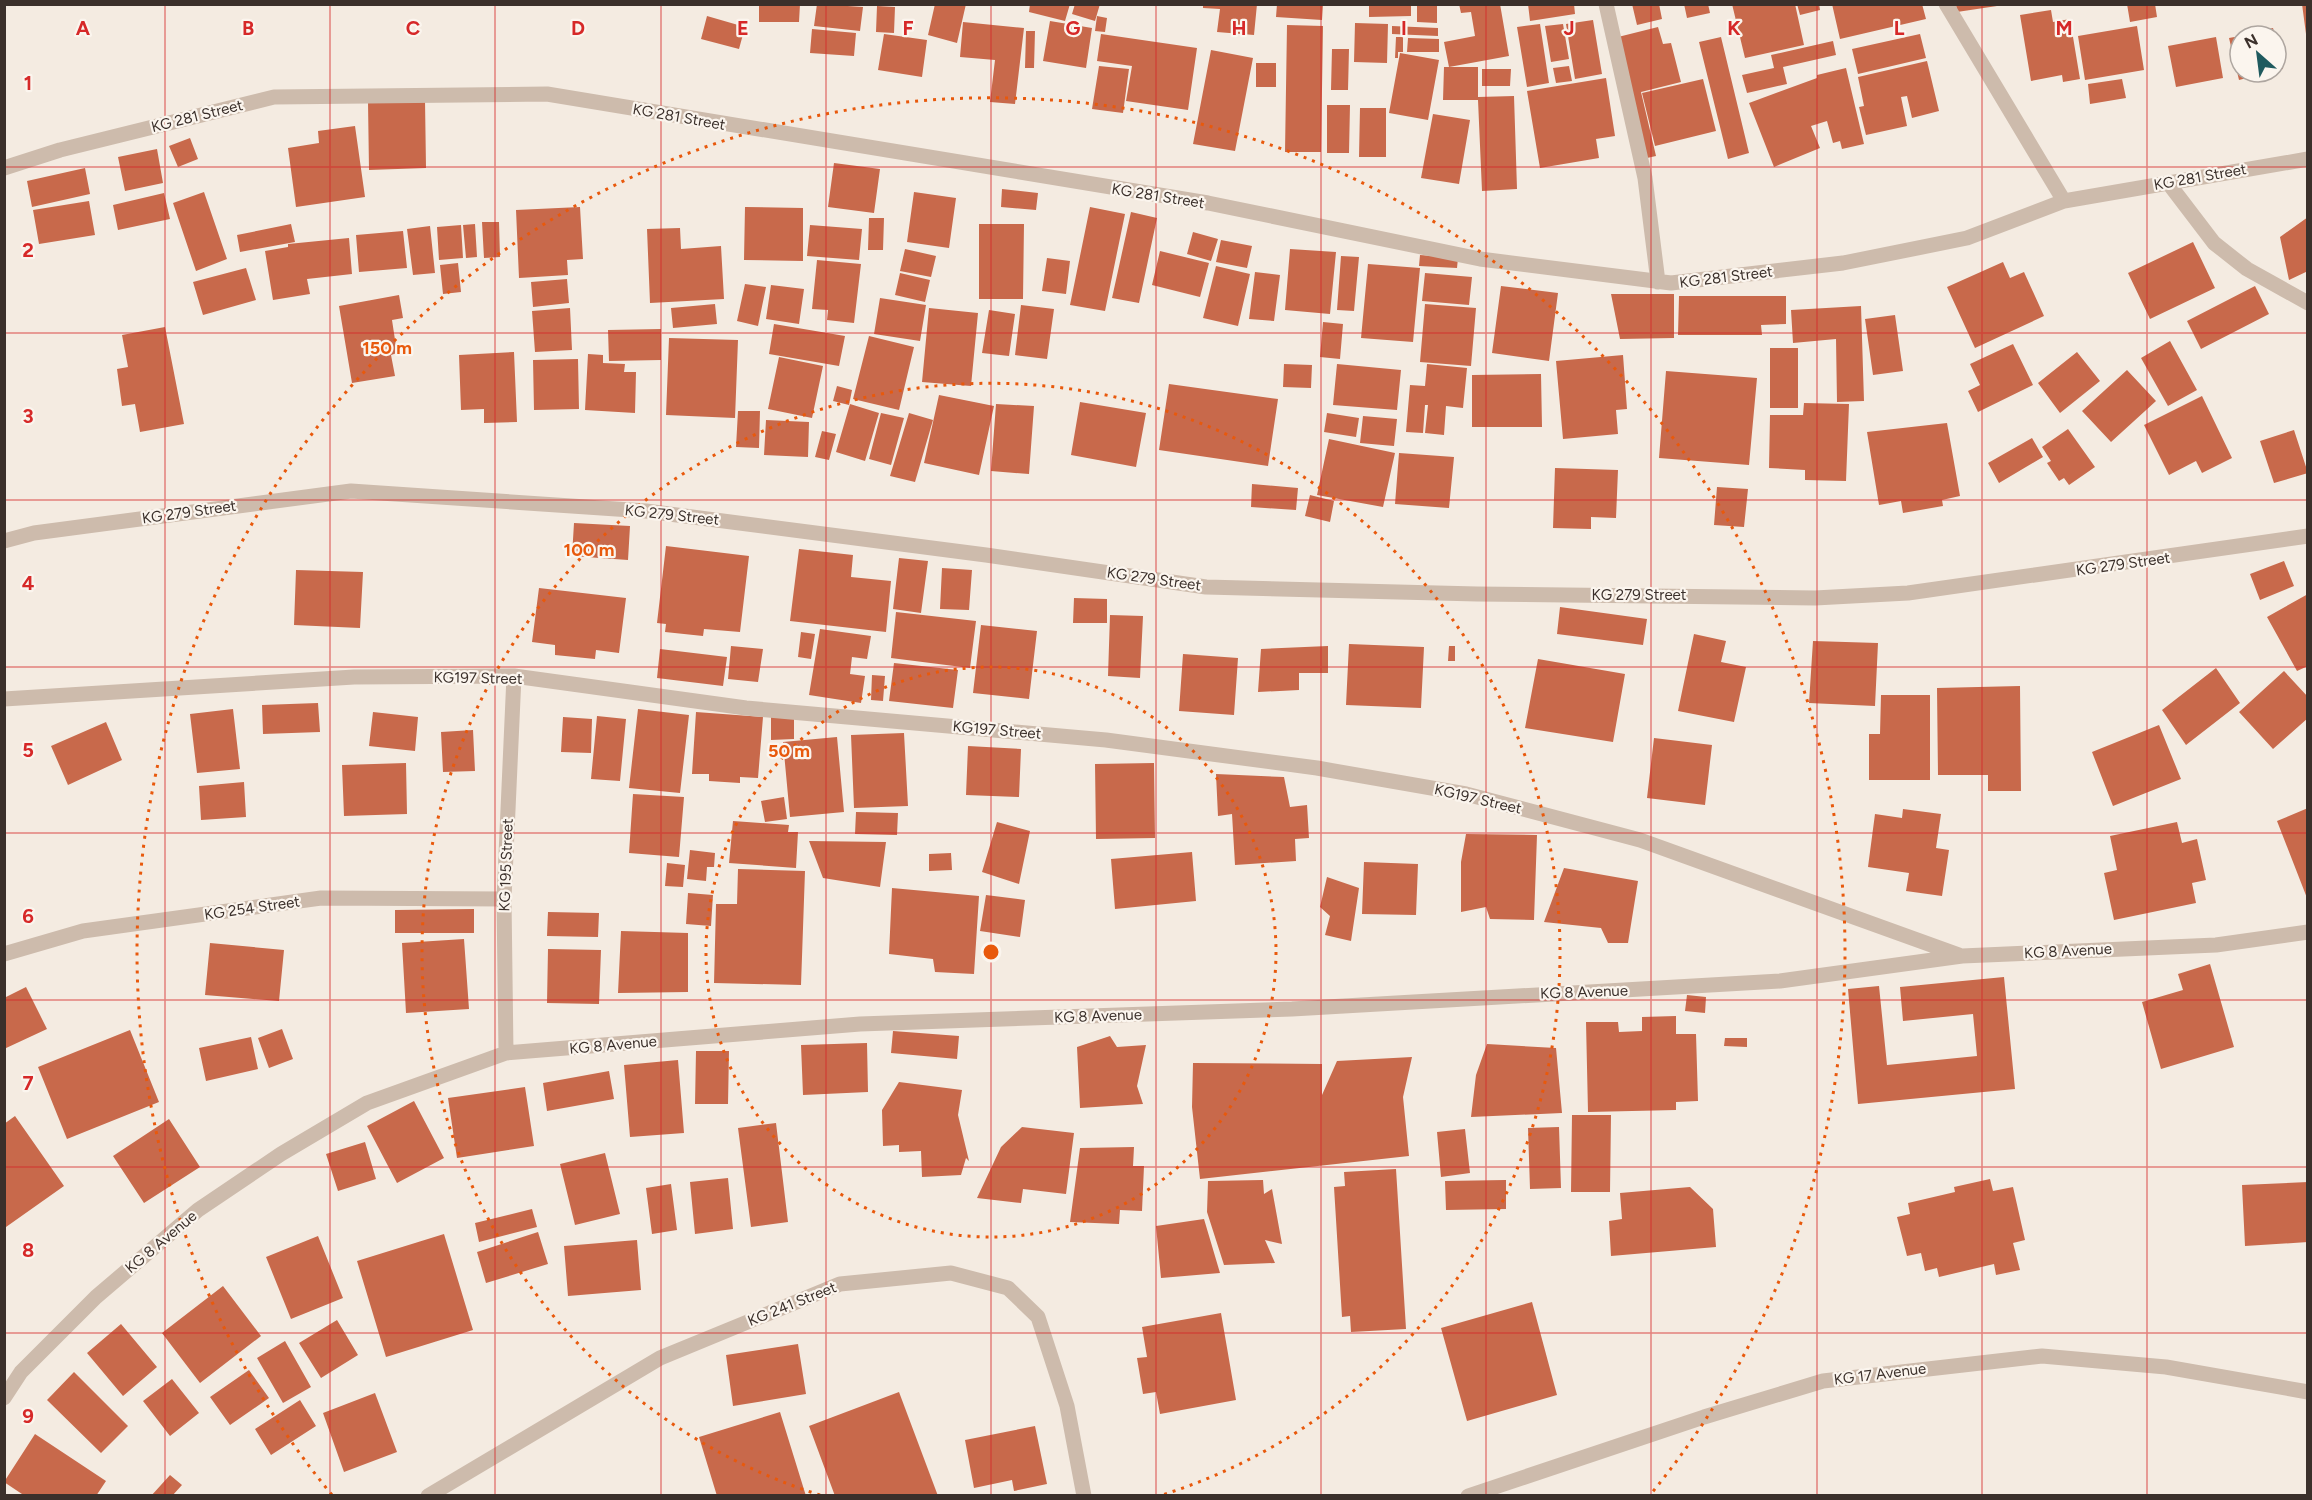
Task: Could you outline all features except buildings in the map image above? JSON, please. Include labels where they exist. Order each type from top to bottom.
[{"type":"street","points":[[1606,4],[1645,178],[1658,282]]},
{"type":"street","points":[[1946,4],[2064,201]]},
{"type":"street","name":"KG 281 Street","points":[[4,168],[60,150],[274,98],[547,94],[1208,204],[1480,259],[1671,284],[1843,263],[1966,238],[2064,201],[2307,159]]},
{"type":"street","points":[[2169,184],[2214,243],[2247,269],[2307,303]]},
{"type":"street","name":"KG 279 Street","points":[[4,542],[34,533],[351,491],[646,511],[986,555],[1206,587],[1477,594],[1815,598],[1908,593],[2145,561],[2307,536]]},
{"type":"street","name":"KG197 Street","points":[[4,699],[354,678],[514,676],[746,708],[1106,740],[1317,768],[1466,794],[1640,840],[1962,956]]},
{"type":"street","name":"KG 195 Street","points":[[506,1053],[504,899],[514,676]]},
{"type":"street","name":"KG 254 Street","points":[[4,954],[83,931],[321,898],[504,899]]},
{"type":"street","name":"KG 8 Avenue","points":[[4,1398],[21,1372],[96,1297],[198,1210],[281,1154],[367,1103],[506,1053],[860,1024],[1292,1009],[1780,981],[1962,956],[2216,945],[2307,932]]},
{"type":"street","name":"KG 241 Street","points":[[428,1496],[660,1358],[840,1284],[951,1273],[1008,1288],[1038,1317],[1066,1406],[1084,1496]]},
{"type":"street","name":"KG 17 Avenue","points":[[1468,1496],[1704,1417],[1823,1381],[2042,1356],[2166,1367],[2307,1392]]}]
